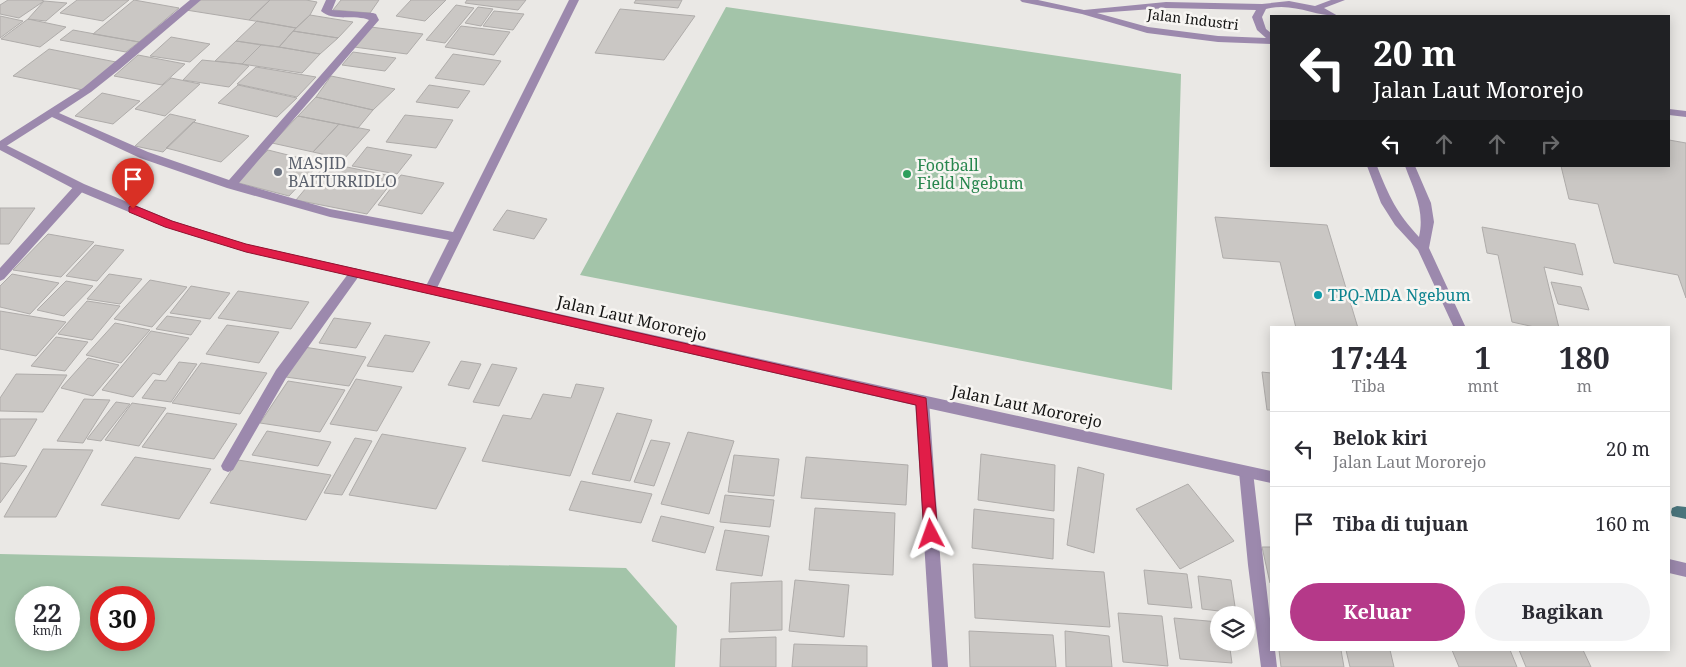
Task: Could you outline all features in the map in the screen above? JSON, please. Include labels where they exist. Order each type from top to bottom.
[{"type":"street","points":[[0,146],[53,114],[117,67],[196,0]]},
{"type":"street","points":[[231,185],[374,20],[373,16],[330,13],[326,11],[331,0]]},
{"type":"street","points":[[430,290],[574,0]]},
{"type":"street","name":"Jalan Industri","points":[[1024,0],[1083,12],[1147,30],[1218,39],[1270,41]]},
{"type":"street","points":[[1319,7],[1340,0]]},
{"type":"street","name":"Jalan Industri","points":[[1083,12],[1166,6],[1262,7],[1277,1],[1298,1],[1319,7],[1332,15]]},
{"type":"street","name":"Jalan Industri","points":[[1262,7],[1257,18],[1262,30],[1270,36]]},
{"type":"street","points":[[1670,112],[1686,114]]},
{"type":"street","points":[[53,114],[153,158],[231,185],[330,213],[456,237]]},
{"type":"street","name":"Jalan Laut Mororejo","points":[[0,146],[80,187],[169,224],[246,248],[922,402],[1270,477]]},
{"type":"street","points":[[1372,167],[1386,200],[1399,222],[1423,248],[1459,326]]},
{"type":"street","points":[[1410,167],[1425,203],[1428,222],[1423,248]]},
{"type":"street","points":[[0,276],[80,187]]},
{"type":"street","points":[[228,466],[281,374],[355,273]]},
{"type":"street","points":[[922,402],[940,667]]},
{"type":"street","points":[[1246,472],[1269,667]]},
{"type":"street","points":[[1670,566],[1686,570]]},
{"type":"green space","name":"Football Field Ngebum","points":[[726,7],[1181,74],[1172,390],[580,275]]},
{"type":"green space","points":[[0,554],[626,568],[677,626],[675,667],[0,667]]},
{"type":"building","points":[[8,0],[44,1],[19,18],[0,14],[0,5]]},
{"type":"building","points":[[77,0],[129,0],[103,21],[60,13]]},
{"type":"building","points":[[134,0],[179,8],[139,42],[93,34]]},
{"type":"building","points":[[198,0],[270,0],[249,20],[186,10]]},
{"type":"building","points":[[270,0],[306,0],[317,2],[310,15],[296,28],[249,20]]},
{"type":"building","points":[[341,0],[379,0],[370,13],[333,10]]},
{"type":"building","points":[[411,0],[446,0],[425,21],[396,16]]},
{"type":"building","points":[[467,0],[526,0],[518,10],[465,3]]},
{"type":"building","points":[[636,0],[682,0],[678,8],[634,3]]},
{"type":"building","points":[[44,1],[67,3],[46,21],[28,19]]},
{"type":"building","points":[[456,5],[474,8],[445,43],[426,40]]},
{"type":"building","points":[[478,7],[493,9],[481,26],[465,23]]},
{"type":"building","points":[[620,9],[695,16],[664,60],[595,53]]},
{"type":"building","points":[[494,11],[524,14],[513,30],[483,26]]},
{"type":"building","points":[[310,15],[353,22],[338,38],[293,31]]},
{"type":"building","points":[[0,16],[23,21],[0,38]]},
{"type":"building","points":[[28,19],[66,27],[40,47],[1,39]]},
{"type":"building","points":[[257,21],[296,28],[279,47],[236,41]]},
{"type":"building","points":[[461,26],[510,32],[494,55],[445,47]]},
{"type":"building","points":[[371,27],[423,34],[407,54],[354,47]]},
{"type":"building","points":[[73,30],[139,42],[126,52],[60,40]]},
{"type":"building","points":[[293,31],[338,38],[320,54],[279,47]]},
{"type":"building","points":[[171,37],[210,44],[190,62],[150,56]]},
{"type":"building","points":[[236,41],[261,45],[242,64],[215,61]]},
{"type":"building","points":[[261,45],[320,54],[302,73],[242,64]]},
{"type":"building","points":[[49,49],[116,62],[83,90],[13,76]]},
{"type":"building","points":[[353,52],[396,58],[385,71],[342,65]]},
{"type":"building","points":[[453,54],[501,61],[484,85],[435,78]]},
{"type":"building","points":[[138,55],[185,64],[162,85],[114,76]]},
{"type":"building","points":[[202,60],[249,66],[229,87],[183,80]]},
{"type":"building","points":[[256,67],[316,77],[297,97],[237,84]]},
{"type":"building","points":[[331,76],[395,89],[373,110],[316,97]]},
{"type":"building","points":[[171,78],[200,84],[165,116],[135,109]]},
{"type":"building","points":[[238,85],[297,98],[277,117],[218,103]]},
{"type":"building","points":[[429,85],[470,91],[458,108],[416,102]]},
{"type":"building","points":[[102,93],[140,101],[113,124],[75,116]]},
{"type":"building","points":[[316,97],[373,110],[358,128],[298,116]]},
{"type":"building","points":[[170,114],[196,120],[163,152],[135,146]]},
{"type":"building","points":[[405,115],[453,120],[436,148],[386,142]]},
{"type":"building","points":[[298,116],[339,124],[313,152],[272,143]]},
{"type":"building","points":[[193,122],[249,136],[221,162],[166,148]]},
{"type":"building","points":[[339,124],[370,130],[344,159],[313,152]]},
{"type":"building","points":[[1670,140],[1686,143],[1686,298],[1678,275],[1614,263],[1598,204],[1569,199],[1561,167],[1670,167]]},
{"type":"building","points":[[367,147],[412,155],[397,174],[352,166]]},
{"type":"building","name":"MASJID BAITURRIDLO","points":[[268,150],[320,163],[289,196],[235,182]]},
{"type":"building","points":[[327,163],[396,177],[367,214],[296,200]]},
{"type":"building","points":[[401,175],[444,183],[422,214],[378,205]]},
{"type":"building","points":[[0,208],[35,208],[9,244],[0,244]]},
{"type":"building","points":[[507,210],[547,219],[534,239],[493,230]]},
{"type":"building","name":"TPQ-MDA Ngebum","points":[[1215,217],[1327,225],[1357,326],[1296,326],[1280,262],[1223,258]]},
{"type":"building","points":[[1482,227],[1575,244],[1583,275],[1544,267],[1559,326],[1530,326],[1512,322],[1498,255],[1487,253]]},
{"type":"building","points":[[48,234],[94,242],[61,277],[13,270]]},
{"type":"building","points":[[95,245],[124,250],[97,281],[66,276]]},
{"type":"building","points":[[12,274],[59,283],[30,314],[0,307],[0,286]]},
{"type":"building","points":[[109,274],[142,279],[120,304],[87,299]]},
{"type":"building","points":[[150,280],[187,287],[152,327],[114,319]]},
{"type":"building","points":[[66,281],[93,286],[64,316],[37,310]]},
{"type":"building","points":[[1551,282],[1581,287],[1589,310],[1558,304]]},
{"type":"building","points":[[191,286],[230,293],[210,319],[170,313]]},
{"type":"building","points":[[238,291],[309,302],[291,329],[218,318]]},
{"type":"building","points":[[87,301],[120,306],[92,340],[58,334]]},
{"type":"building","points":[[0,311],[66,322],[36,356],[0,349]]},
{"type":"building","points":[[167,316],[201,321],[191,335],[156,329]]},
{"type":"building","points":[[334,318],[371,323],[356,348],[319,343]]},
{"type":"building","points":[[115,323],[150,330],[121,363],[86,355]]},
{"type":"building","points":[[227,325],[279,332],[259,363],[206,354]]},
{"type":"building","points":[[151,331],[189,338],[160,375],[153,373],[133,397],[102,390]]},
{"type":"building","points":[[385,335],[430,342],[413,372],[367,366]]},
{"type":"building","points":[[56,337],[88,342],[65,371],[31,366]]},
{"type":"building","points":[[304,347],[366,357],[349,386],[286,377]]},
{"type":"building","points":[[88,358],[119,365],[93,396],[61,388]]},
{"type":"building","points":[[461,361],[481,364],[469,389],[448,385]]},
{"type":"building","points":[[179,362],[197,364],[171,402],[142,398],[155,380],[166,381]]},
{"type":"building","points":[[201,363],[267,373],[240,414],[172,403]]},
{"type":"building","points":[[492,364],[517,368],[499,406],[473,402]]},
{"type":"building","points":[[1262,372],[1270,373],[1270,410],[1267,410]]},
{"type":"building","points":[[16,374],[67,375],[43,412],[0,411],[0,398]]},
{"type":"building","points":[[356,379],[402,387],[377,431],[330,424]]},
{"type":"building","points":[[288,381],[345,390],[320,432],[260,423]]},
{"type":"building","points":[[576,384],[604,388],[570,476],[482,461],[503,415],[531,419],[543,394],[571,398]]},
{"type":"building","points":[[84,399],[110,400],[83,443],[57,441]]},
{"type":"building","points":[[116,402],[130,404],[101,441],[87,439]]},
{"type":"building","points":[[132,403],[166,408],[139,446],[105,440]]},
{"type":"building","points":[[167,413],[237,424],[214,459],[142,447]]},
{"type":"building","points":[[617,413],[652,420],[630,481],[592,474]]},
{"type":"building","points":[[0,419],[37,419],[15,456],[0,457]]},
{"type":"building","points":[[267,431],[331,442],[318,466],[252,455]]},
{"type":"building","points":[[688,432],[734,441],[709,514],[661,504]]},
{"type":"building","points":[[382,434],[466,448],[436,509],[349,495]]},
{"type":"building","points":[[355,438],[372,441],[342,495],[324,493]]},
{"type":"building","points":[[651,440],[670,443],[654,486],[634,482]]},
{"type":"building","points":[[43,449],[93,450],[56,517],[4,517]]},
{"type":"building","points":[[981,454],[1055,465],[1054,511],[978,500]]},
{"type":"building","points":[[734,455],[779,459],[774,496],[728,492]]},
{"type":"building","points":[[135,457],[211,469],[179,519],[101,505]]},
{"type":"building","points":[[806,457],[908,465],[906,505],[801,498]]},
{"type":"building","points":[[238,460],[331,475],[306,520],[210,503]]},
{"type":"building","points":[[0,463],[27,466],[0,503]]},
{"type":"building","points":[[1078,467],[1104,474],[1094,553],[1067,545]]},
{"type":"building","points":[[581,481],[652,494],[641,523],[569,510]]},
{"type":"building","points":[[1188,484],[1234,541],[1180,569],[1136,509]]},
{"type":"building","points":[[725,495],[774,500],[770,527],[720,522]]},
{"type":"building","points":[[815,508],[895,513],[893,575],[809,570]]},
{"type":"building","points":[[974,509],[1054,519],[1053,559],[972,548]]},
{"type":"building","points":[[661,516],[714,527],[705,553],[652,541]]},
{"type":"building","points":[[725,530],[769,536],[762,576],[716,570]]},
{"type":"building","points":[[1262,547],[1270,547],[1270,583]]},
{"type":"building","points":[[973,564],[1104,572],[1110,627],[975,618]]},
{"type":"building","points":[[1144,570],[1187,574],[1192,608],[1148,604]]},
{"type":"building","points":[[1198,576],[1231,580],[1235,606],[1210,606],[1210,610],[1202,609]]},
{"type":"building","points":[[795,580],[849,585],[844,637],[789,631]]},
{"type":"building","points":[[782,581],[782,630],[729,632],[731,583]]},
{"type":"building","points":[[1118,613],[1162,616],[1168,666],[1123,662]]},
{"type":"building","points":[[1174,618],[1210,621],[1210,651],[1230,651],[1232,663],[1180,659]]},
{"type":"building","points":[[969,631],[1053,635],[1056,667],[970,667]]},
{"type":"building","points":[[1065,631],[1109,636],[1112,667],[1066,667]]},
{"type":"building","points":[[776,637],[776,667],[720,667],[721,639]]},
{"type":"building","points":[[794,644],[867,646],[867,667],[792,667]]},
{"type":"building","points":[[1279,651],[1341,651],[1344,667],[1281,667]]},
{"type":"building","points":[[1346,651],[1390,651],[1394,667],[1350,667]]},
{"type":"building","points":[[1452,651],[1510,651],[1517,667],[1459,667]]},
{"type":"building","points":[[1519,651],[1583,651],[1591,667],[1526,667]]},
{"type":"waterway","points":[[1677,512],[1686,513]]},
{"type":"place","name":"MASJID BAITURRIDLO","points":[[278,172]]},
{"type":"place","name":"Football Field Ngebum","points":[[907,174]]},
{"type":"place","name":"TPQ-MDA Ngebum","points":[[1318,295]]},
{"type":"route","points":[[133,209],[169,224],[246,248],[922,402],[931,534]]}]
